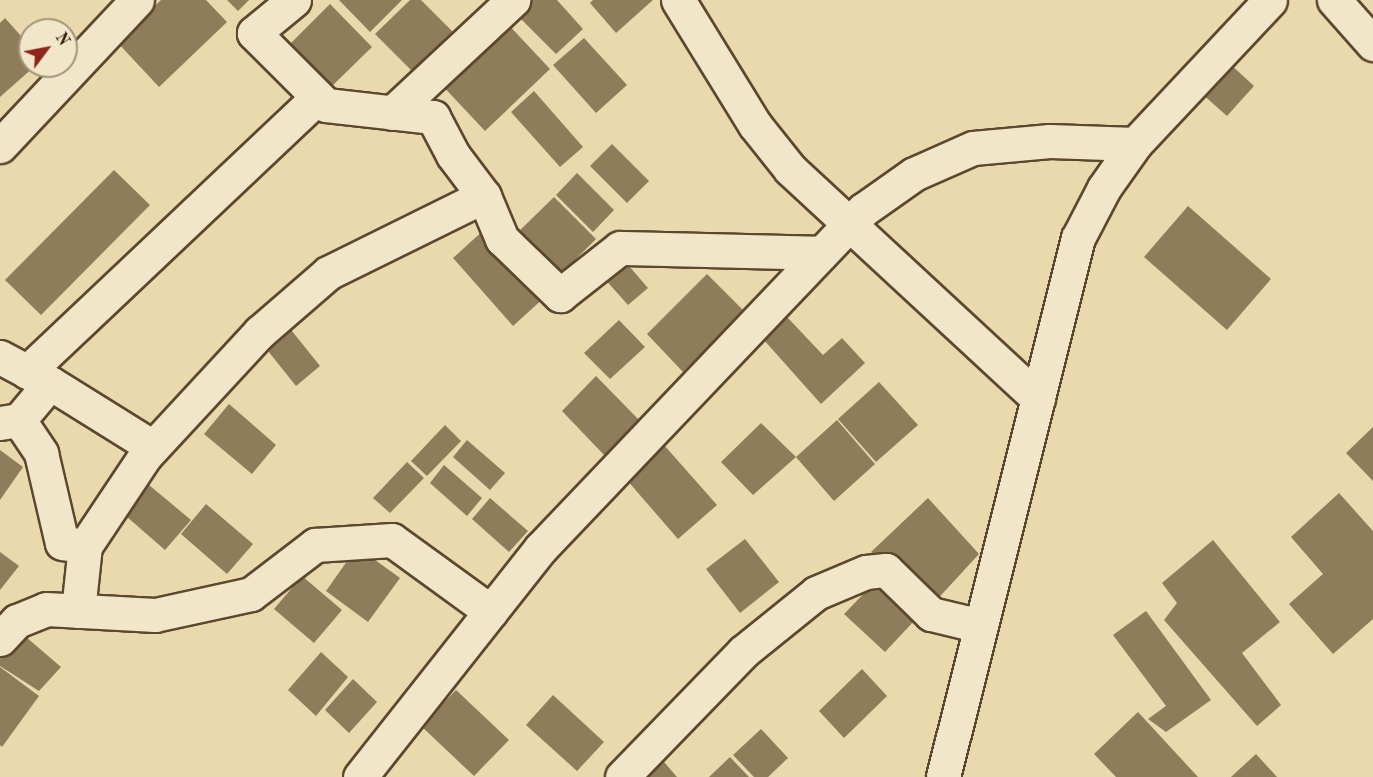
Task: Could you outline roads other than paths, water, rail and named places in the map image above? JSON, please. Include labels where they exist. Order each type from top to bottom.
[{"type":"street","points":[[0,146],[137,0]]},
{"type":"street","points":[[294,0],[254,33],[326,105],[433,117],[453,155],[484,195],[502,239],[560,295],[620,248],[821,253]]},
{"type":"street","points":[[392,113],[513,0]]},
{"type":"street","points":[[678,0],[755,125],[790,169],[1038,399]]},
{"type":"street","points":[[943,777],[1078,238],[1104,188],[1135,144],[1270,0]]},
{"type":"street","points":[[1334,0],[1373,44]]},
{"type":"street","points":[[85,546],[62,543],[42,453],[9,422],[26,371],[318,97]]},
{"type":"street","points":[[360,777],[541,548],[850,223],[914,174],[973,148],[1050,141],[1135,144]]},
{"type":"street","points":[[78,611],[85,546],[153,447],[260,332],[328,273],[484,195]]},
{"type":"street","points":[[26,371],[153,447]]},
{"type":"street","points":[[0,639],[17,621],[46,609],[155,615],[251,594],[315,545],[392,540],[491,612]]},
{"type":"street","points":[[622,777],[743,652],[816,592],[866,572],[885,570],[931,614],[981,626]]}]
